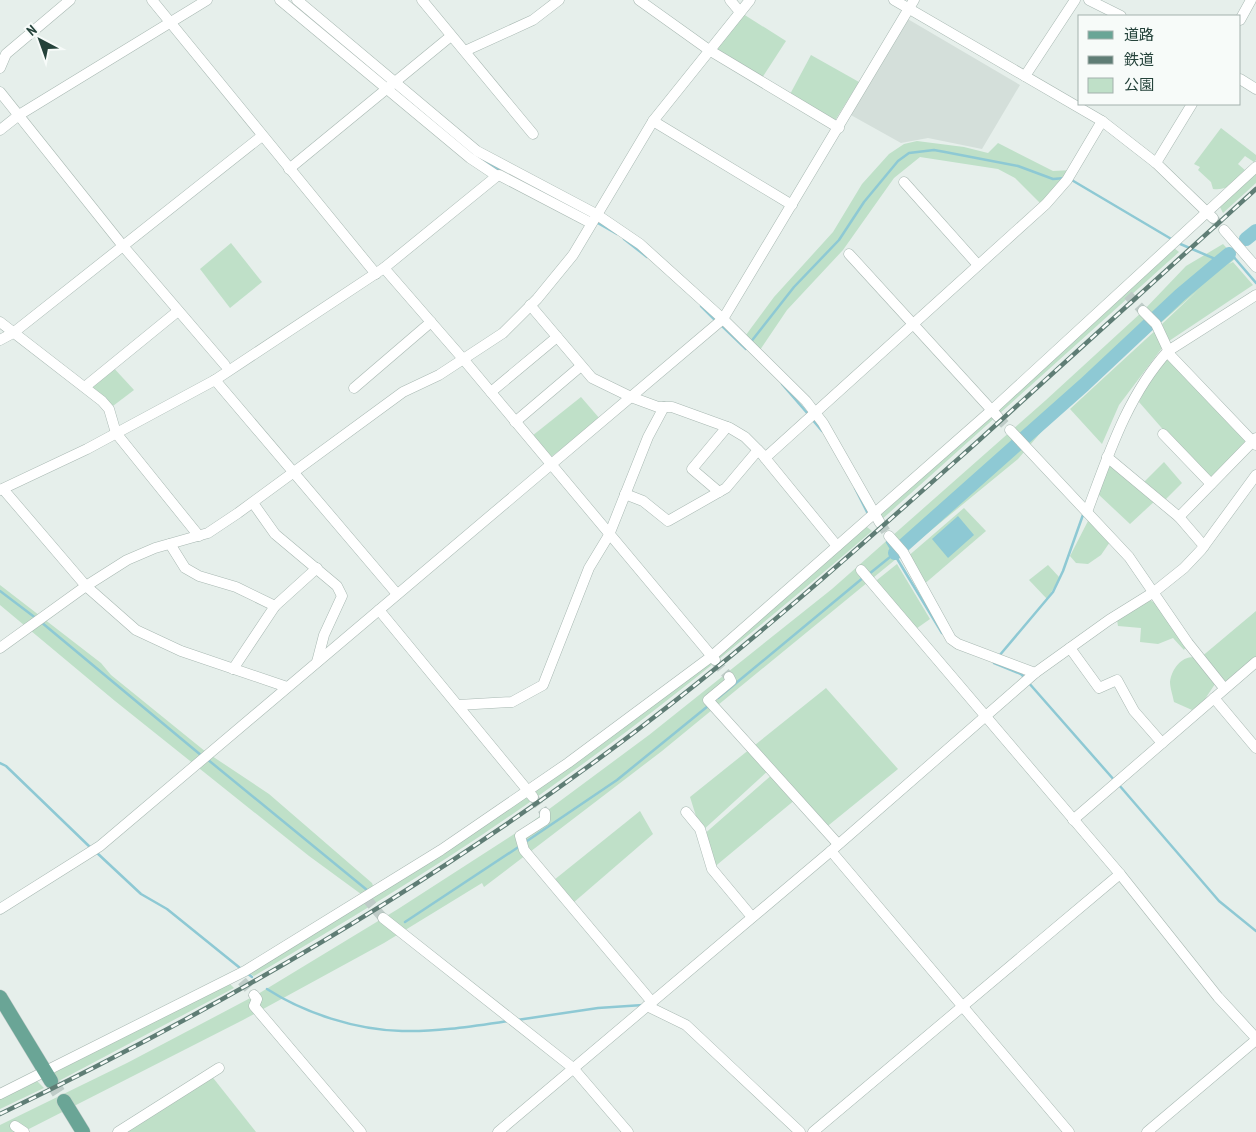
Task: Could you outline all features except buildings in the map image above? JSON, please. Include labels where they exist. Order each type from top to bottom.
[{"type":"main road","points":[[0,997],[48,1077]]},
{"type":"main road","points":[[64,1101],[83,1132]]},
{"type":"street","points":[[0,68],[6,54],[70,0]]},
{"type":"street","points":[[152,0],[290,169],[380,271],[431,322],[464,360],[714,658]]},
{"type":"street","points":[[0,130],[19,115],[207,0]]},
{"type":"street","points":[[280,0],[477,151],[594,218],[660,261],[790,384],[816,413],[878,518]]},
{"type":"street","points":[[297,0],[470,158],[497,176],[499,175],[594,218]]},
{"type":"street","points":[[422,0],[533,134]]},
{"type":"street","points":[[465,51],[533,20],[546,12],[559,0]]},
{"type":"street","points":[[639,0],[709,50],[839,128]]},
{"type":"street","points":[[730,0],[740,12]]},
{"type":"street","points":[[0,648],[86,586],[127,560],[170,544],[208,533],[253,503],[403,392],[439,375],[503,333],[530,305],[573,254],[653,121],[750,0]]},
{"type":"street","points":[[894,0],[912,4],[1025,76],[1102,121],[1156,163],[1210,215]]},
{"type":"street","points":[[1025,76],[1075,0]]},
{"type":"street","points":[[1089,0],[1119,15]]},
{"type":"street","points":[[1241,18],[1251,0]]},
{"type":"street","points":[[0,909],[100,846],[723,319],[912,4]]},
{"type":"street","points":[[290,169],[451,36]]},
{"type":"street","points":[[1241,80],[1256,89]]},
{"type":"street","points":[[0,92],[123,246],[225,365]]},
{"type":"street","points":[[1156,163],[1191,105]]},
{"type":"street","points":[[653,121],[792,205]]},
{"type":"street","points":[[765,458],[1046,204],[1067,180],[1102,121]]},
{"type":"street","points":[[0,340],[13,333],[262,136]]},
{"type":"street","points":[[0,1094],[48,1077],[240,979],[530,793],[568,763],[714,658],[837,546],[878,518],[995,414],[1210,215],[1256,168]]},
{"type":"street","points":[[287,687],[182,651],[136,630],[86,586],[2,490],[116,433],[215,380],[380,271],[497,176]]},
{"type":"street","points":[[904,182],[978,265]]},
{"type":"street","points":[[1224,230],[1256,267]]},
{"type":"street","points":[[849,254],[995,414]]},
{"type":"street","points":[[1086,512],[1124,416],[1158,362],[1168,351],[1256,295]]},
{"type":"street","points":[[530,305],[592,378],[630,398],[664,407],[672,407],[727,427],[744,437],[765,458],[837,546]]},
{"type":"street","points":[[86,386],[178,311]]},
{"type":"street","points":[[1144,311],[1156,324],[1171,356],[1255,441],[1179,517]]},
{"type":"street","points":[[0,322],[86,386],[110,409],[116,433],[199,536]]},
{"type":"street","points":[[354,388],[431,322]]},
{"type":"street","points":[[491,392],[557,337]]},
{"type":"street","points":[[516,422],[581,366]]},
{"type":"street","points":[[215,380],[397,594]]},
{"type":"street","points":[[458,705],[512,702],[543,686],[590,568],[609,535],[648,437],[664,407]]},
{"type":"street","points":[[719,492],[692,469],[727,427]]},
{"type":"street","points":[[1010,430],[1129,557],[1188,643],[1224,688]]},
{"type":"street","points":[[1163,434],[1211,484]]},
{"type":"street","points":[[625,494],[643,501],[668,521],[726,488],[758,450]]},
{"type":"street","points":[[1108,457],[1179,517],[1204,546]]},
{"type":"street","points":[[498,1132],[834,848],[1035,674],[1070,648],[1154,592],[1184,568],[1204,546],[1256,475]]},
{"type":"street","points":[[253,503],[275,534],[337,586],[342,596],[324,635],[317,662]]},
{"type":"street","points":[[889,536],[903,552],[951,639],[958,644],[1035,674]]},
{"type":"street","points":[[170,544],[185,568],[199,576],[236,587],[275,606]]},
{"type":"street","points":[[233,669],[275,606],[316,568]]},
{"type":"street","points":[[861,570],[985,718],[1120,874],[1218,997],[1256,1039],[1147,1132]]},
{"type":"street","points":[[379,610],[530,793]]},
{"type":"street","points":[[1070,648],[1099,688],[1118,680],[1134,711],[1162,743]]},
{"type":"street","points":[[1073,820],[1256,662]]},
{"type":"street","points":[[729,677],[731,681],[708,700],[834,848],[1069,1132]]},
{"type":"street","points":[[1214,698],[1256,748]]},
{"type":"street","points":[[686,812],[700,829],[712,868],[752,917]]},
{"type":"street","points":[[545,813],[545,820],[520,836],[524,850],[650,1004],[686,1025],[800,1132]]},
{"type":"street","points":[[813,1132],[1120,874]]},
{"type":"street","points":[[383,918],[573,1068],[628,1132]]},
{"type":"street","points":[[254,996],[257,999],[254,1006],[361,1132]]},
{"type":"street","points":[[118,1132],[219,1068]]},
{"type":"shaded area","points":[[906,18],[1020,85],[982,149],[928,138],[901,143],[849,114]]},
{"type":"green space","points":[[740,12],[786,41],[760,81],[709,50]]},
{"type":"green space","points":[[811,55],[859,82],[834,122],[788,98]]},
{"type":"green space","points":[[1221,128],[1256,155],[1256,160],[1254,162],[1245,156],[1238,164],[1246,171],[1228,187],[1213,189],[1211,182],[1198,170],[1200,167],[1194,164]]},
{"type":"green space","points":[[917,141],[964,147],[988,153],[998,143],[1053,171],[1073,170],[1043,206],[1015,178],[998,169],[920,157],[894,178],[843,250],[787,310],[758,353],[743,339],[774,297],[833,232],[862,184],[889,154],[904,144]]},
{"type":"green space","points":[[1256,170],[1256,183],[1223,213],[1219,205]]},
{"type":"green space","points":[[231,243],[262,282],[230,308],[200,269]]},
{"type":"green space","points":[[1223,244],[1236,258],[1229,264],[1233,262],[1253,285],[1169,341],[1162,324],[1197,291],[1055,416],[1018,459],[662,751],[484,887],[482,883],[384,943],[243,1020],[23,1132],[0,1132],[0,1125],[127,1063],[258,994],[398,909],[525,827],[649,735],[832,589],[1046,400],[1143,311],[1186,266]]},
{"type":"green space","points":[[1174,248],[1179,252],[879,522],[875,514]]},
{"type":"green space","points":[[1158,328],[1165,344],[1119,405],[1102,444],[1070,409]]},
{"type":"green space","points":[[1166,354],[1251,438],[1209,482],[1139,402],[1158,362]]},
{"type":"green space","points":[[111,365],[134,390],[109,409],[86,386]]},
{"type":"green space","points":[[581,397],[600,419],[547,460],[532,436]]},
{"type":"green space","points":[[1110,459],[1157,499],[1130,524],[1097,493]]},
{"type":"green space","points":[[1164,462],[1182,483],[1164,501],[1143,483]]},
{"type":"green space","points":[[964,508],[986,531],[922,586],[906,558]]},
{"type":"green space","points":[[1088,521],[1105,531],[1112,539],[1101,555],[1088,564],[1076,563],[1070,556]]},
{"type":"green space","points":[[863,524],[872,531],[713,664],[632,728],[512,814],[440,862],[254,976],[247,972],[365,897],[309,856],[115,701],[0,605],[0,585],[101,663],[111,675],[206,752],[269,794],[372,883],[375,891],[427,859],[710,657]]},
{"type":"green space","points":[[897,564],[930,619],[913,631],[872,584]]},
{"type":"green space","points":[[1048,565],[1060,578],[1047,599],[1029,580]]},
{"type":"green space","points":[[1150,600],[1165,609],[1188,643],[1184,650],[1173,638],[1158,644],[1140,642],[1141,628],[1118,626],[1117,620]]},
{"type":"green space","points":[[1256,611],[1256,662],[1224,688],[1215,684],[1203,702],[1192,710],[1174,702],[1170,682],[1176,666],[1184,659],[1200,658]]},
{"type":"green space","points":[[826,688],[898,769],[824,829],[796,799],[712,869],[702,836],[774,773],[770,769],[701,832],[690,797]]},
{"type":"green space","points":[[640,811],[653,834],[573,903],[554,880]]},
{"type":"green space","points":[[228,982],[234,988],[55,1083],[48,1071]]},
{"type":"green space","points":[[210,1074],[256,1132],[123,1132]]},
{"type":"green space","points":[[34,1078],[44,1088],[0,1109],[0,1094]]},
{"type":"water","points":[[958,516],[974,535],[948,558],[932,539]]},
{"type":"waterway","points":[[750,343],[794,287],[839,240],[864,202],[898,161],[909,153],[934,150],[1018,166],[1053,179],[1065,178]]},
{"type":"waterway","points":[[478,157],[501,171]]},
{"type":"waterway","points":[[1070,179],[1173,240]]},
{"type":"waterway","points":[[537,189],[555,198]]},
{"type":"waterway","points":[[573,207],[583,214]]},
{"type":"waterway","points":[[596,222],[617,234]]},
{"type":"waterway","points":[[1246,239],[1256,231]]},
{"type":"waterway","points":[[624,239],[647,257]]},
{"type":"waterway","points":[[1178,243],[1220,261],[1232,255],[1256,283]]},
{"type":"waterway","points":[[895,553],[1084,385],[1180,295],[1229,254]]},
{"type":"waterway","points":[[701,306],[717,322]]},
{"type":"waterway","points":[[721,325],[746,349]]},
{"type":"waterway","points":[[782,384],[808,414]]},
{"type":"waterway","points":[[811,418],[822,431]]},
{"type":"waterway","points":[[855,488],[868,514]]},
{"type":"waterway","points":[[999,656],[1053,592],[1063,571],[1084,512]]},
{"type":"waterway","points":[[887,542],[942,633]]},
{"type":"waterway","points":[[869,574],[895,553]]},
{"type":"waterway","points":[[718,698],[864,577]]},
{"type":"waterway","points":[[0,591],[37,619]]},
{"type":"waterway","points":[[41,622],[202,756]]},
{"type":"waterway","points":[[994,663],[1021,674],[1025,678]]},
{"type":"waterway","points":[[1028,682],[1115,781]]},
{"type":"waterway","points":[[524,843],[617,780],[708,706]]},
{"type":"waterway","points":[[207,759],[367,890]]},
{"type":"waterway","points":[[0,763],[6,766],[92,849]]},
{"type":"waterway","points":[[1119,785],[1219,901],[1256,931]]},
{"type":"waterway","points":[[405,922],[520,846]]},
{"type":"waterway","points":[[96,852],[141,894],[167,909],[240,968]]},
{"type":"waterway","points":[[247,973],[252,977]]},
{"type":"waterway","points":[[267,989],[297,1006],[331,1019],[385,1030],[429,1031],[509,1021]]},
{"type":"waterway","points":[[517,1020],[598,1008],[643,1005]]},
{"type":"tunnel","points":[[1213,218],[1224,230]]},
{"type":"tunnel","points":[[1128,295],[1143,311]]},
{"type":"tunnel","points":[[998,417],[1010,430]]},
{"type":"tunnel","points":[[880,523],[889,536]]},
{"type":"tunnel","points":[[715,661],[729,677]]},
{"type":"tunnel","points":[[533,797],[545,813]]},
{"type":"tunnel","points":[[366,898],[383,918]]},
{"type":"tunnel","points":[[242,981],[254,995]]},
{"type":"tunnel","points":[[51,1081],[64,1101]]},
{"type":"railway","points":[[0,1114],[84,1073],[167,1029],[330,937],[488,837],[565,784],[684,694],[769,625],[976,443],[1256,189]]}]
